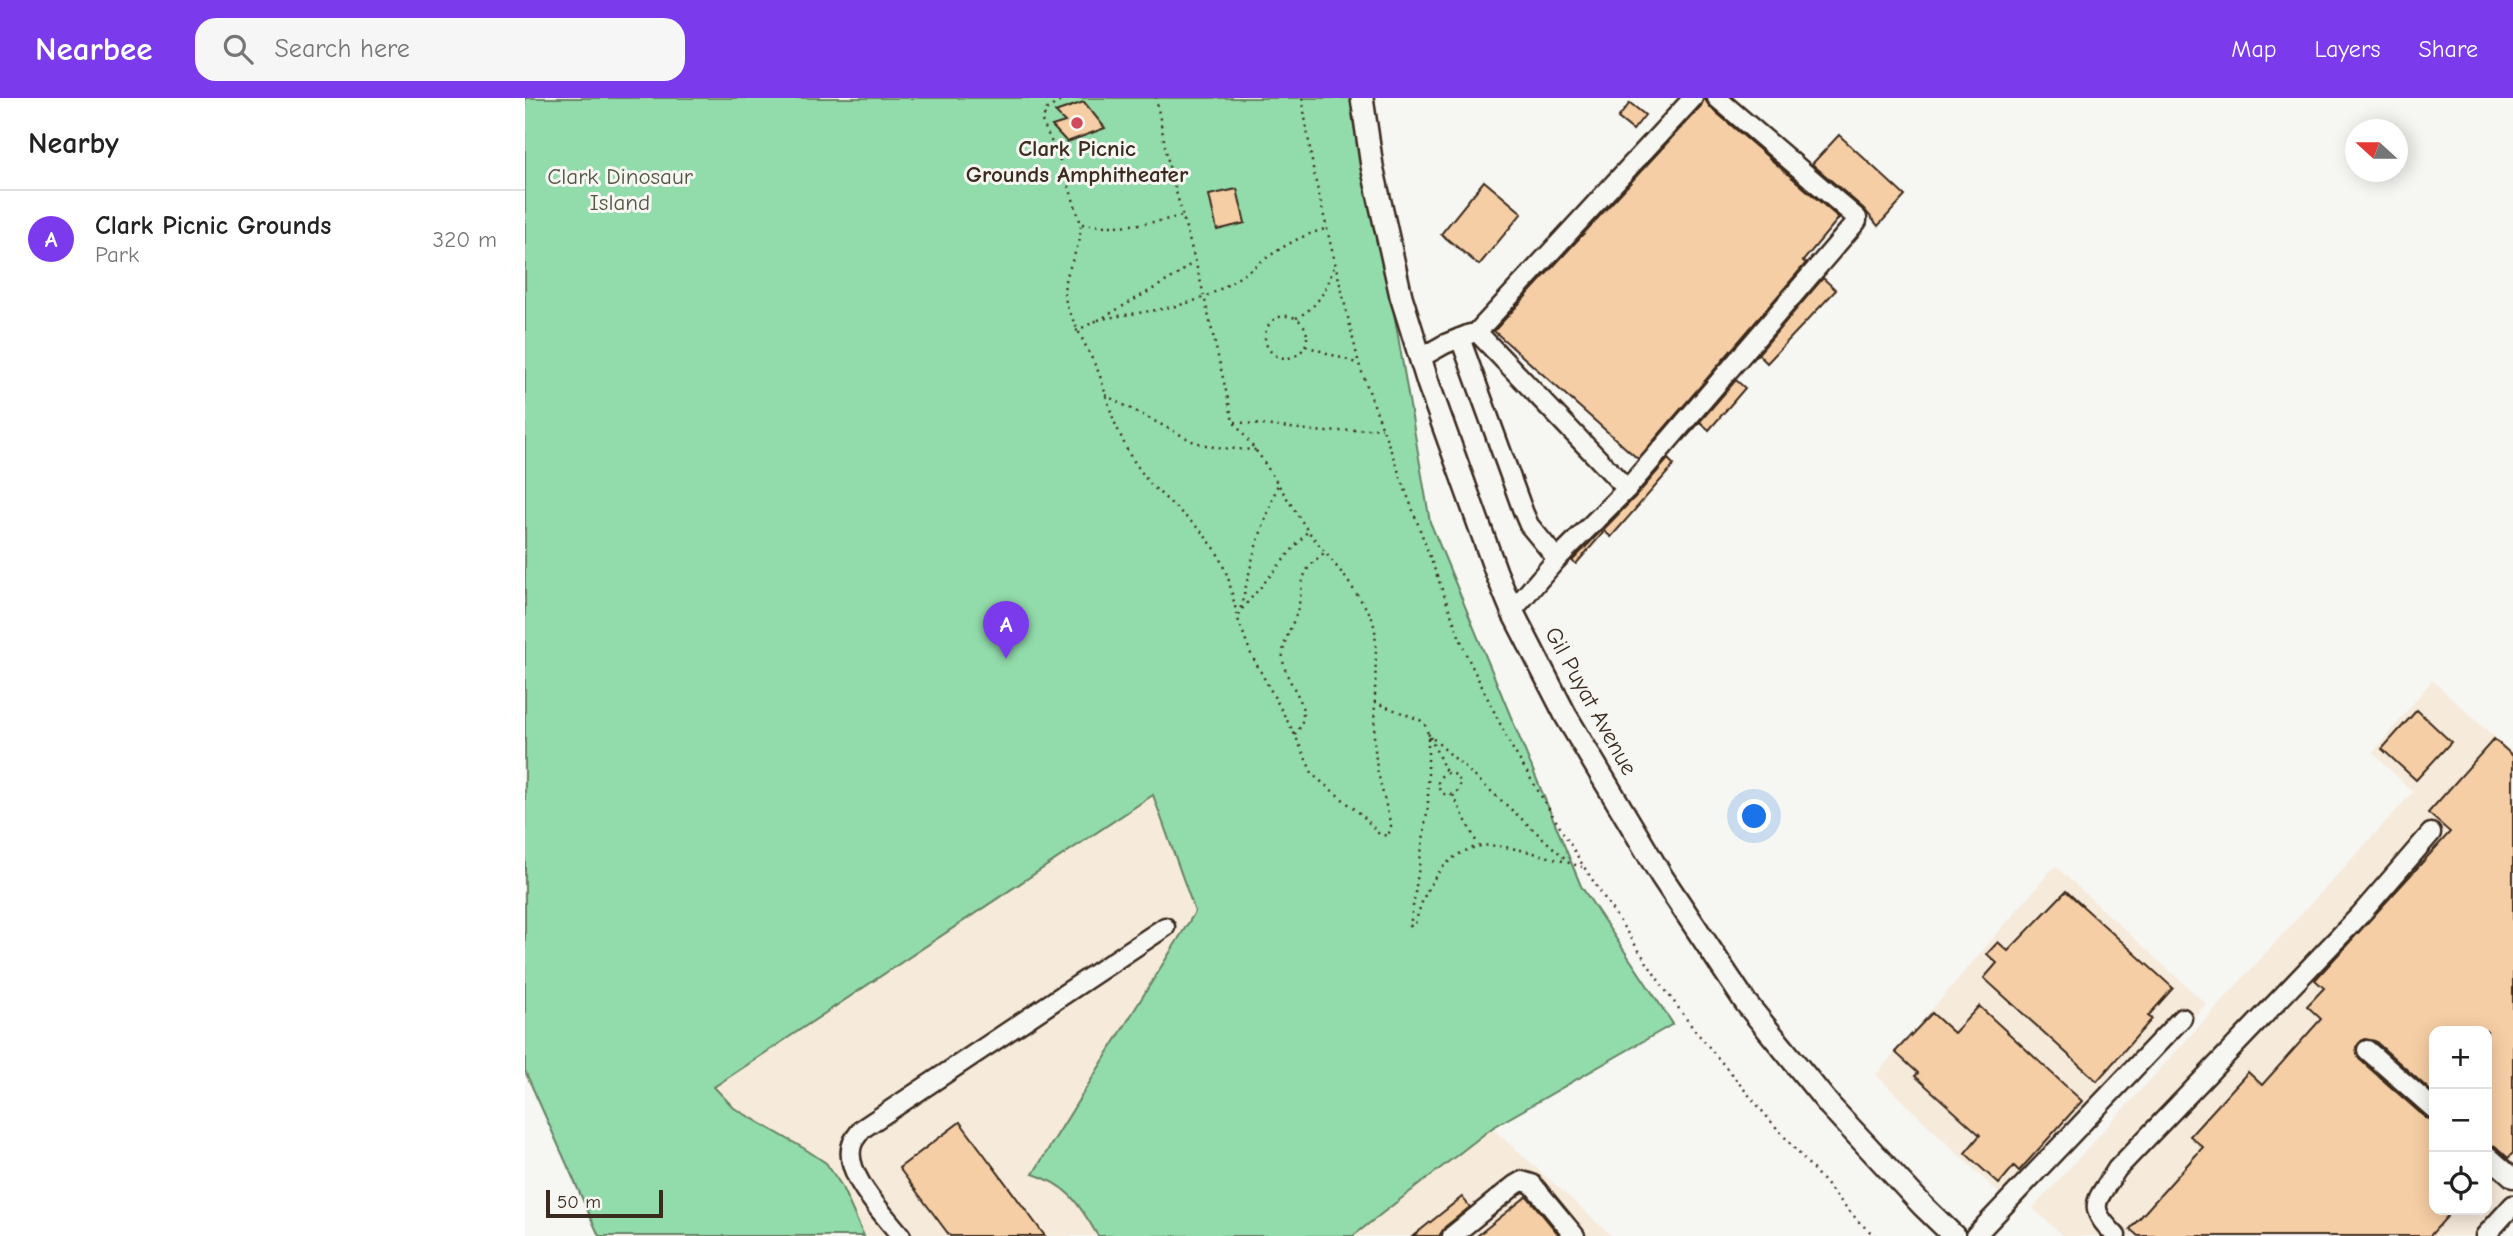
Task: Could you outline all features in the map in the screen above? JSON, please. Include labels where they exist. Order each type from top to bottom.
[{"type":"main road","name":"Gil Puyat Avenue","points":[[1362,98],[1372,166],[1398,283],[1420,358],[1512,611],[1566,716],[1662,877],[1746,1003],[1830,1106],[1954,1236]]},
{"type":"lane","points":[[1420,358],[1468,335],[1693,98]]},
{"type":"lane","points":[[1512,611],[1557,559],[1627,489],[1857,221],[1857,218],[1717,98]]},
{"type":"lane","points":[[1468,335],[1627,489]]},
{"type":"lane","points":[[1468,335],[1523,512],[1529,525],[1557,559]]},
{"type":"lane","points":[[2116,1236],[2099,1219],[2096,1209],[2099,1198],[2117,1169],[2360,915],[2431,833]]},
{"type":"lane","points":[[901,1236],[855,1176],[850,1157],[852,1142],[862,1129],[1165,927]]},
{"type":"lane","points":[[1975,1236],[2182,1018]]},
{"type":"lane","points":[[2367,1050],[2429,1105]]},
{"type":"lane","points":[[2492,1159],[2513,1178]]},
{"type":"lane","points":[[1452,1236],[1515,1185],[1525,1181],[1532,1184],[1575,1236]]},
{"type":"lane","points":[[2485,1236],[2513,1205]]},
{"type":"path","points":[[1066,98],[1047,109],[1042,121],[1062,165],[1081,224],[1080,239],[1064,288],[1076,331],[1099,373],[1129,454],[1149,482],[1200,530],[1216,550],[1228,577],[1238,619],[1251,654],[1295,735],[1308,767],[1318,780],[1361,815],[1379,834],[1388,836],[1391,827],[1377,769],[1374,702],[1376,649],[1371,615],[1363,600],[1308,531],[1256,450],[1234,422],[1169,166],[1156,98]]},
{"type":"path","points":[[1302,98],[1314,174],[1359,364],[1465,652],[1532,783],[1661,984],[1693,1028],[1825,1184],[1875,1236]]},
{"type":"path","points":[[1081,224],[1118,227],[1147,225],[1182,216]]},
{"type":"path","points":[[1098,320],[1165,309],[1204,297],[1246,272],[1279,247],[1313,232],[1327,229]]},
{"type":"path","points":[[1076,331],[1179,274],[1195,261]]},
{"type":"path","points":[[1296,318],[1318,302],[1329,283],[1335,263]]},
{"type":"path","points":[[1281,316],[1296,318],[1307,331],[1306,346],[1298,355],[1284,358],[1269,351],[1266,329],[1274,319],[1281,316]]},
{"type":"path","points":[[1306,346],[1359,364]]},
{"type":"path","points":[[1105,395],[1194,442],[1218,448],[1256,450]]},
{"type":"path","points":[[1234,422],[1326,432],[1382,428]]},
{"type":"path","points":[[1238,619],[1255,550],[1278,484]]},
{"type":"path","points":[[1240,611],[1308,531]]},
{"type":"path","points":[[1295,735],[1303,724],[1304,710],[1288,677],[1283,653],[1299,607],[1302,581],[1310,566],[1325,552]]},
{"type":"path","points":[[1374,702],[1425,725],[1446,773]]},
{"type":"path","points":[[1428,734],[1428,807],[1410,926],[1415,925],[1419,907],[1430,882],[1444,865],[1479,846],[1502,847],[1584,867]]},
{"type":"path","points":[[1428,734],[1569,863]]},
{"type":"path","points":[[1446,773],[1453,773],[1459,779],[1460,787],[1453,795],[1445,795],[1438,788],[1438,780],[1446,773]]},
{"type":"path","points":[[1453,795],[1479,846]]},
{"type":"shaded area","points":[[2432,680],[2513,754],[2513,1222],[2500,1236],[2063,1236],[2033,1208],[2413,792],[2373,753]]},
{"type":"shaded area","points":[[1153,795],[1195,912],[1033,1174],[1047,1179],[1075,1197],[1098,1236],[864,1236],[841,1185],[826,1163],[734,1108],[713,1087]]},
{"type":"shaded area","points":[[2055,866],[2206,1004],[2016,1210],[1876,1075]]},
{"type":"shaded area","points":[[1492,1128],[1612,1236],[1353,1236]]},
{"type":"green space","name":"Clark Dinosaur Island","points":[[525,98],[1357,98],[1430,522],[1581,886],[1673,1024],[1492,1128],[1353,1236],[1098,1236],[1079,1206],[1065,1191],[1033,1174],[1195,912],[1153,795],[714,1087],[734,1108],[826,1163],[841,1185],[864,1236],[599,1236],[525,1071]]},
{"type":"building","points":[[1704,98],[1710,107],[1839,218],[1803,261],[1806,263],[1638,459],[1494,331],[1701,106]]},
{"type":"building","points":[[1084,102],[1105,128],[1067,142],[1052,126],[1065,122],[1055,112]]},
{"type":"building","points":[[1630,103],[1645,115],[1633,130],[1618,118]]},
{"type":"building","points":[[1839,135],[1905,196],[1878,226],[1864,209],[1812,164]]},
{"type":"building","points":[[1484,181],[1522,213],[1479,265],[1441,234]]},
{"type":"building","points":[[1237,189],[1245,223],[1217,230],[1209,195]]},
{"type":"building","points":[[1823,278],[1836,290],[1767,363],[1758,354],[1752,361]]},
{"type":"building","points":[[1736,380],[1745,388],[1709,430],[1700,422],[1683,441]]},
{"type":"building","points":[[1668,459],[1674,465],[1611,537],[1603,530]]},
{"type":"building","points":[[1601,531],[1603,533],[1576,564],[1572,561]]},
{"type":"building","points":[[2417,710],[2451,742],[2416,780],[2382,749]]},
{"type":"building","points":[[2494,739],[2513,756],[2513,1153],[2508,1158],[2492,1145],[2492,1026],[2429,1026],[2429,1090],[2375,1041],[2364,1039],[2356,1047],[2359,1059],[2429,1119],[2429,1215],[2449,1215],[2430,1236],[2138,1236],[2130,1229],[2203,1147],[2190,1136],[2248,1072],[2262,1085],[2321,1019],[2307,1006],[2324,988],[2315,980],[2450,832],[2428,813]]},
{"type":"building","points":[[2066,891],[2173,988],[2148,1016],[2152,1019],[2097,1081],[1984,978],[1997,963],[1987,954],[1998,942],[2008,951]]},
{"type":"building","points":[[1979,1006],[2082,1101],[2019,1171],[2014,1166],[1999,1184],[1965,1153],[1980,1135],[1915,1076],[1918,1073],[1895,1052],[1932,1013],[1954,1033]]},
{"type":"building","points":[[960,1122],[1045,1236],[950,1236],[899,1168]]},
{"type":"building","points":[[1527,1196],[1560,1236],[1477,1236]]},
{"type":"building","points":[[1462,1197],[1470,1207],[1445,1227],[1439,1236],[1413,1236]]},
{"type":"place","name":"Clark Picnic Grounds Amphitheater","points":[[1077,123]]},
{"type":"place","name":"Clark Picnic Grounds","points":[[1006,659]]}]
